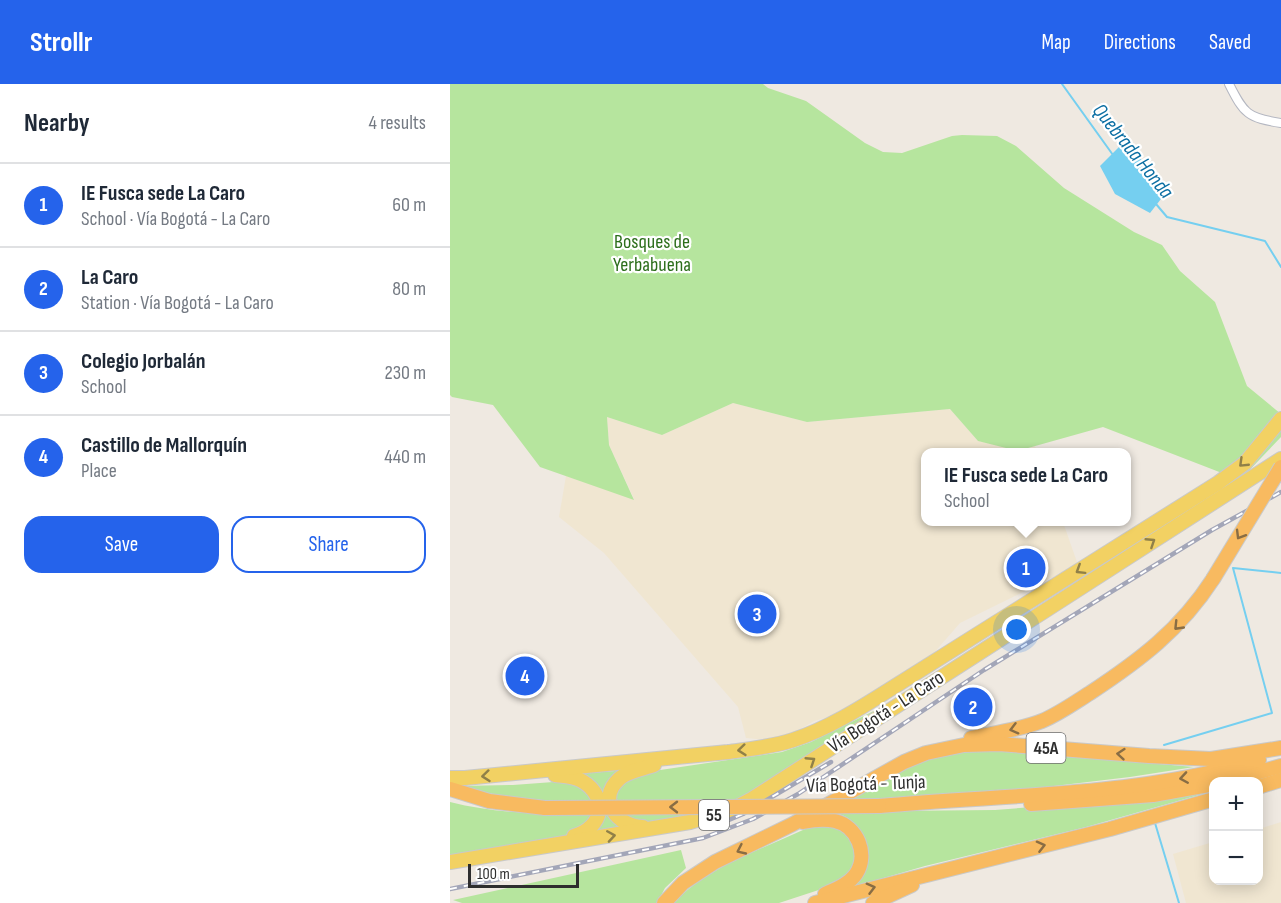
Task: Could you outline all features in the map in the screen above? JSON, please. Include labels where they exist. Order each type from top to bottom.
[{"type":"highway","points":[[926,753],[969,738],[1000,733],[1043,721],[1072,705],[1124,670],[1173,631],[1200,600],[1281,467]]},
{"type":"highway","name":"45A","points":[[664,903],[670,894],[695,873],[793,824],[897,765],[926,753],[964,745],[999,744],[1211,759],[1281,748]]},
{"type":"highway","name":"Vía Bogotá - Tunja","points":[[450,789],[489,801],[545,808],[879,806],[1033,795],[1158,782],[1217,772],[1281,753]]},
{"type":"highway","points":[[1241,777],[1281,766]]},
{"type":"highway","points":[[1263,785],[1281,780]]},
{"type":"highway","name":"55","points":[[879,806],[978,807],[1080,802],[1154,795],[1209,785]]},
{"type":"highway","points":[[814,903],[1110,829],[1209,800]]},
{"type":"highway","points":[[793,824],[812,820],[838,822],[848,827],[856,836],[861,847],[860,865],[850,880],[807,903]]},
{"type":"highway","points":[[873,903],[912,884],[984,861]]},
{"type":"main road","name":"Vía Bogotá - La Caro","points":[[450,778],[672,758],[776,745],[794,740],[864,705],[1232,474],[1245,463],[1281,419]]},
{"type":"main road","name":"Vía Bogotá - La Caro","points":[[450,862],[668,826],[711,816],[752,799],[1281,459]]},
{"type":"main road","points":[[668,826],[639,827],[621,821],[610,806],[613,786],[619,779],[672,758]]},
{"type":"main road","points":[[505,853],[582,834],[591,829],[600,813],[597,797],[592,789],[579,779],[524,772]]},
{"type":"street","points":[[1229,84],[1239,105],[1257,120],[1281,123]]},
{"type":"shaded area","points":[[733,403],[807,422],[950,409],[978,441],[1011,448],[921,448],[921,526],[1064,526],[1078,565],[960,623],[933,654],[901,676],[832,716],[814,721],[795,732],[767,740],[746,738],[738,707],[604,553],[559,517],[566,476],[634,499],[609,445],[607,417],[662,435]]},
{"type":"shaded area","points":[[1281,822],[1281,903],[1186,903],[1173,854],[1209,843],[1209,885],[1263,885],[1263,828]]},
{"type":"green space","name":"Bosques de Yerbabuena","points":[[450,84],[763,84],[768,88],[806,101],[865,143],[883,152],[902,153],[952,136],[997,136],[1016,146],[1064,188],[1134,232],[1162,245],[1180,271],[1215,302],[1247,386],[1281,414],[1281,437],[1240,480],[1103,427],[1028,448],[1006,448],[978,441],[950,409],[807,422],[733,403],[662,435],[607,417],[609,445],[634,500],[540,467],[493,405],[450,395]]},
{"type":"green space","points":[[898,699],[746,797],[681,819],[641,823],[623,818],[615,798],[618,786],[640,773],[782,752],[811,742]]},
{"type":"green space","points":[[997,750],[1194,767],[1012,791],[890,798],[889,811],[995,810],[1209,788],[1209,792],[1086,827],[925,866],[842,890],[858,880],[866,869],[868,860],[864,840],[854,823],[846,817],[836,814],[819,816],[907,768],[937,757]]},
{"type":"green space","points":[[628,770],[607,790],[627,829],[590,836],[604,813],[575,774]]},
{"type":"green space","points":[[567,781],[582,784],[594,801],[505,797],[460,786],[513,785]]},
{"type":"green space","points":[[450,802],[503,811],[594,815],[585,825],[551,840],[450,857]]},
{"type":"green space","points":[[816,824],[827,824],[848,834],[857,856],[855,867],[840,883],[779,903],[674,903],[705,877],[722,867]]},
{"type":"green space","points":[[681,850],[686,868],[665,888],[657,903],[462,903],[453,900]]},
{"type":"water","points":[[1125,141],[1168,190],[1150,213],[1115,194],[1100,166]]},
{"type":"waterway","name":"Quebrada Honda","points":[[1062,84],[1113,155]]},
{"type":"waterway","name":"Quebrada Honda","points":[[1156,204],[1167,217],[1265,241],[1281,267]]},
{"type":"waterway","name":"Quebrada Honda","points":[[1164,745],[1272,713],[1233,568],[1281,573]]},
{"type":"waterway","name":"Quebrada Honda","points":[[1155,823],[1179,903]]},
{"type":"railway","points":[[450,889],[703,838],[753,819],[798,794],[984,670],[1212,530],[1281,492]]},
{"type":"railway","points":[[710,828],[743,814],[831,762]]},
{"type":"place","name":"IE Fusca sede La Caro","points":[[1026,568]]},
{"type":"place","name":"Colegio Jorbalán","points":[[757,614]]},
{"type":"place","name":"Castillo de Mallorquín","points":[[525,676]]},
{"type":"place","name":"La Caro","points":[[973,707]]}]
